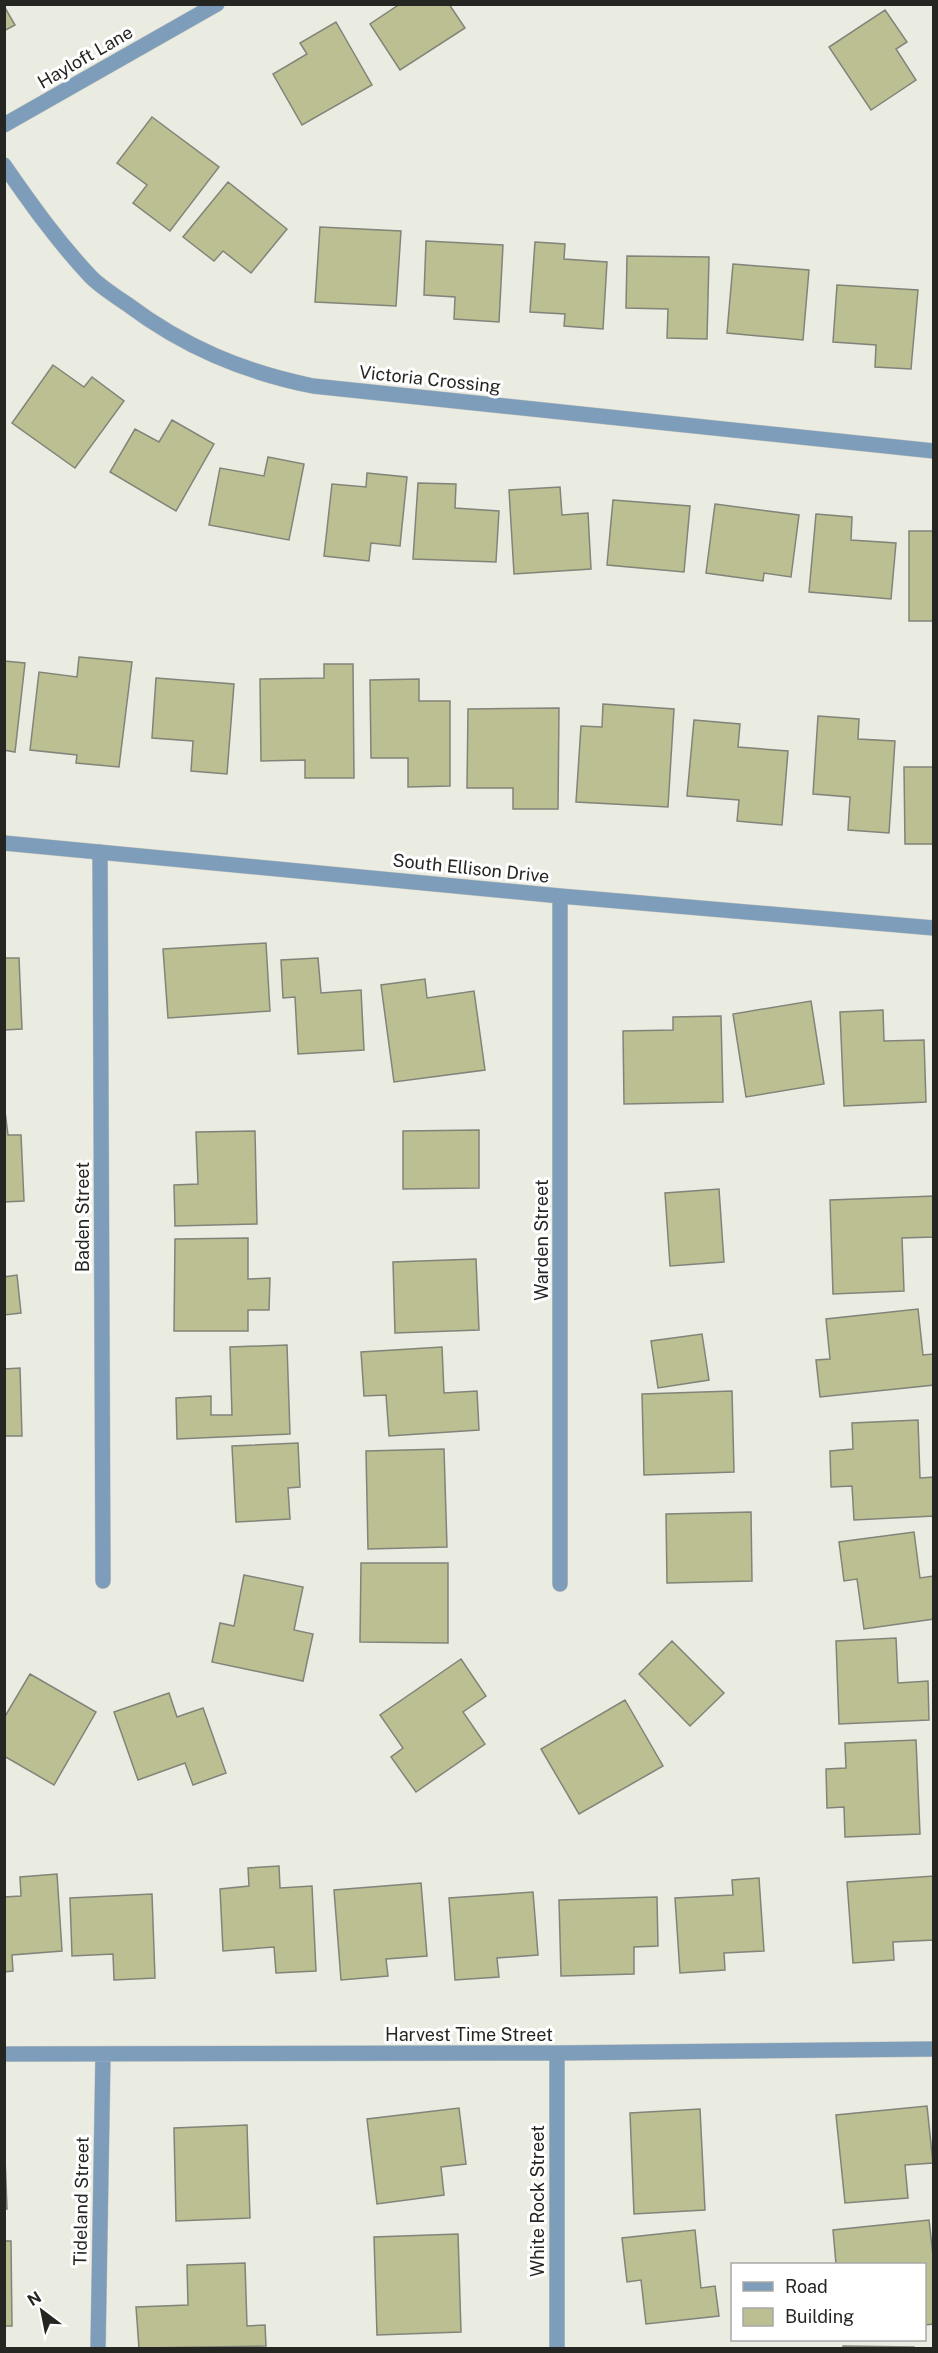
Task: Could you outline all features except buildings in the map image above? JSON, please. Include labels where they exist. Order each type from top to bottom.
[{"type":"street","name":"Hayloft Lane","points":[[4,125],[217,4]]},
{"type":"street","name":"Victoria Crossing","points":[[4,165],[43,222],[93,279],[156,326],[193,347],[231,364],[272,378],[325,388],[933,451]]},
{"type":"street","name":"South Ellison Drive","points":[[4,843],[560,896],[933,928]]},
{"type":"street","name":"Baden Street","points":[[100,852],[104,1581]]},
{"type":"street","name":"Warden Street","points":[[560,896],[560,1584]]},
{"type":"street","name":"Harvest Time Street","points":[[4,2054],[557,2053],[933,2049]]},
{"type":"street","name":"White Rock Street","points":[[556,2349],[557,2053]]},
{"type":"street","name":"Tideland Street","points":[[98,2349],[103,2054]]}]
